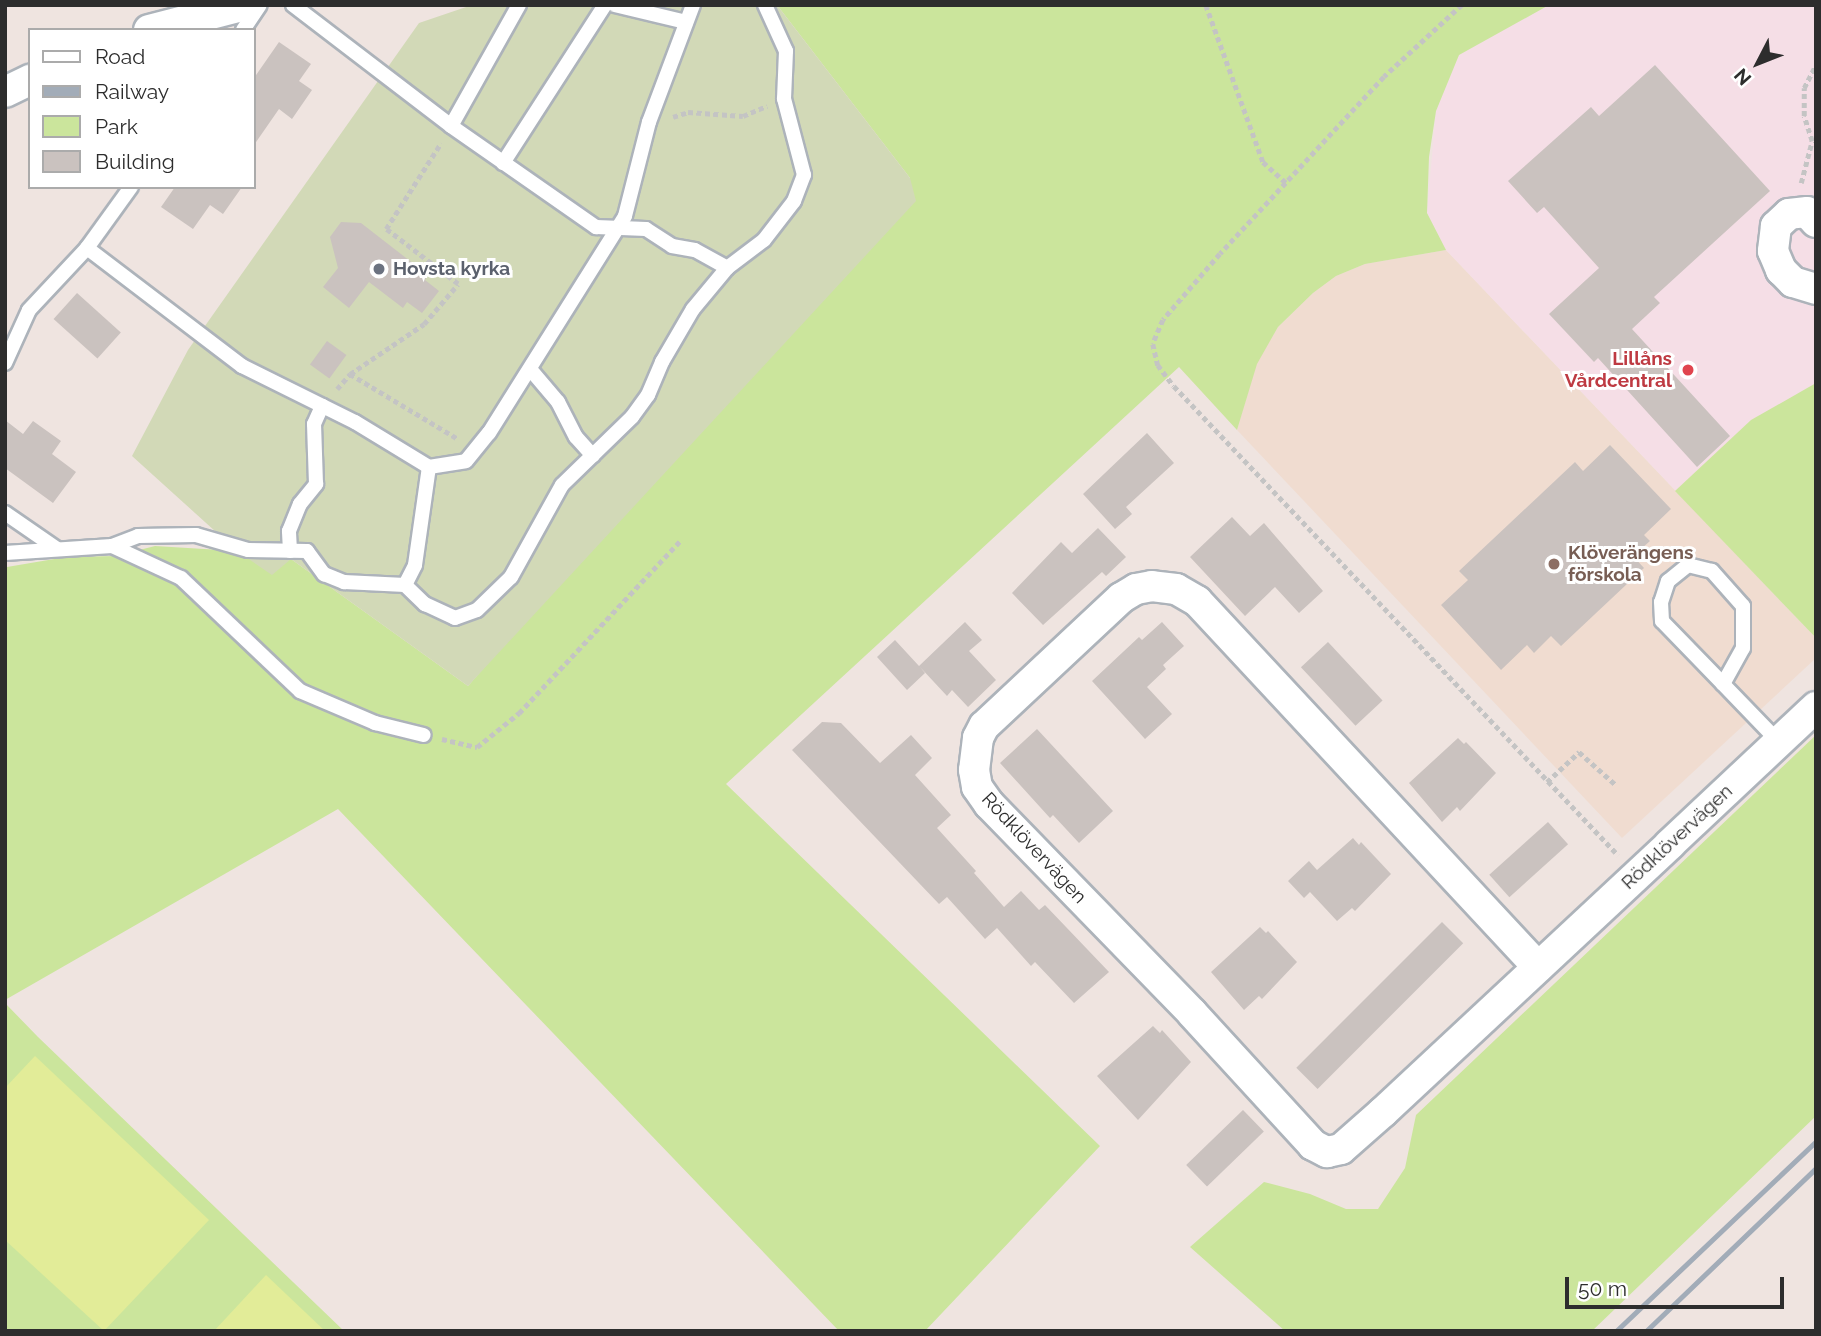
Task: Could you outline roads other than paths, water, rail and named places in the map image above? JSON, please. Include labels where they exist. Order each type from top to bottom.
[{"type":"street","points":[[157,28],[246,5]]},
{"type":"street","points":[[1811,217],[1789,214],[1776,226],[1773,251],[1781,270],[1793,282],[1816,289]]},
{"type":"street","name":"Rödklövervägen","points":[[1538,967],[1197,601],[1176,589],[1152,586],[1136,589],[1121,598],[984,726],[978,738],[974,770],[977,786],[989,804],[1192,1013],[1313,1145],[1327,1152],[1341,1149],[1538,967],[1637,875],[1816,707]]},
{"type":"lane","points":[[244,28],[260,5]]},
{"type":"lane","points":[[293,5],[451,126],[596,228],[646,229],[672,246],[695,250],[727,268]]},
{"type":"lane","points":[[451,126],[519,5]]},
{"type":"lane","points":[[503,163],[605,5]]},
{"type":"lane","points":[[615,5],[686,22]]},
{"type":"lane","points":[[88,248],[242,366],[322,405],[429,467],[466,461],[530,369],[625,216],[649,122],[693,5]]},
{"type":"lane","points":[[5,553],[112,546],[138,536],[196,535],[248,550],[307,551],[324,574],[344,582],[405,585],[425,604],[455,618],[477,610],[511,577],[562,485],[632,417],[648,395],[662,362],[693,309],[727,268],[764,240],[794,201],[804,176],[783,99],[786,51],[765,5]]},
{"type":"lane","points":[[5,363],[29,310],[88,248],[130,189]]},
{"type":"lane","points":[[530,369],[558,402],[576,437],[593,456]]},
{"type":"lane","points":[[290,551],[289,531],[300,504],[316,484],[314,424],[322,405]]},
{"type":"lane","points":[[405,585],[415,565],[429,467]]},
{"type":"lane","points":[[5,513],[57,549]]},
{"type":"lane","points":[[112,546],[181,578],[300,691],[375,723],[424,735]]},
{"type":"lane","points":[[1723,684],[1743,648],[1743,606],[1712,571],[1688,565],[1668,581],[1661,602],[1662,621],[1779,742]]},
{"type":"railway","points":[[1616,1331],[1816,1141]]},
{"type":"railway","points":[[1646,1331],[1816,1168]]},
{"type":"place","name":"Hovsta kyrka","points":[[379,269]]},
{"type":"place","name":"Lillåns Vårdcentral","points":[[1688,370]]},
{"type":"place","name":"Klöverängens förskola","points":[[1554,564]]}]
